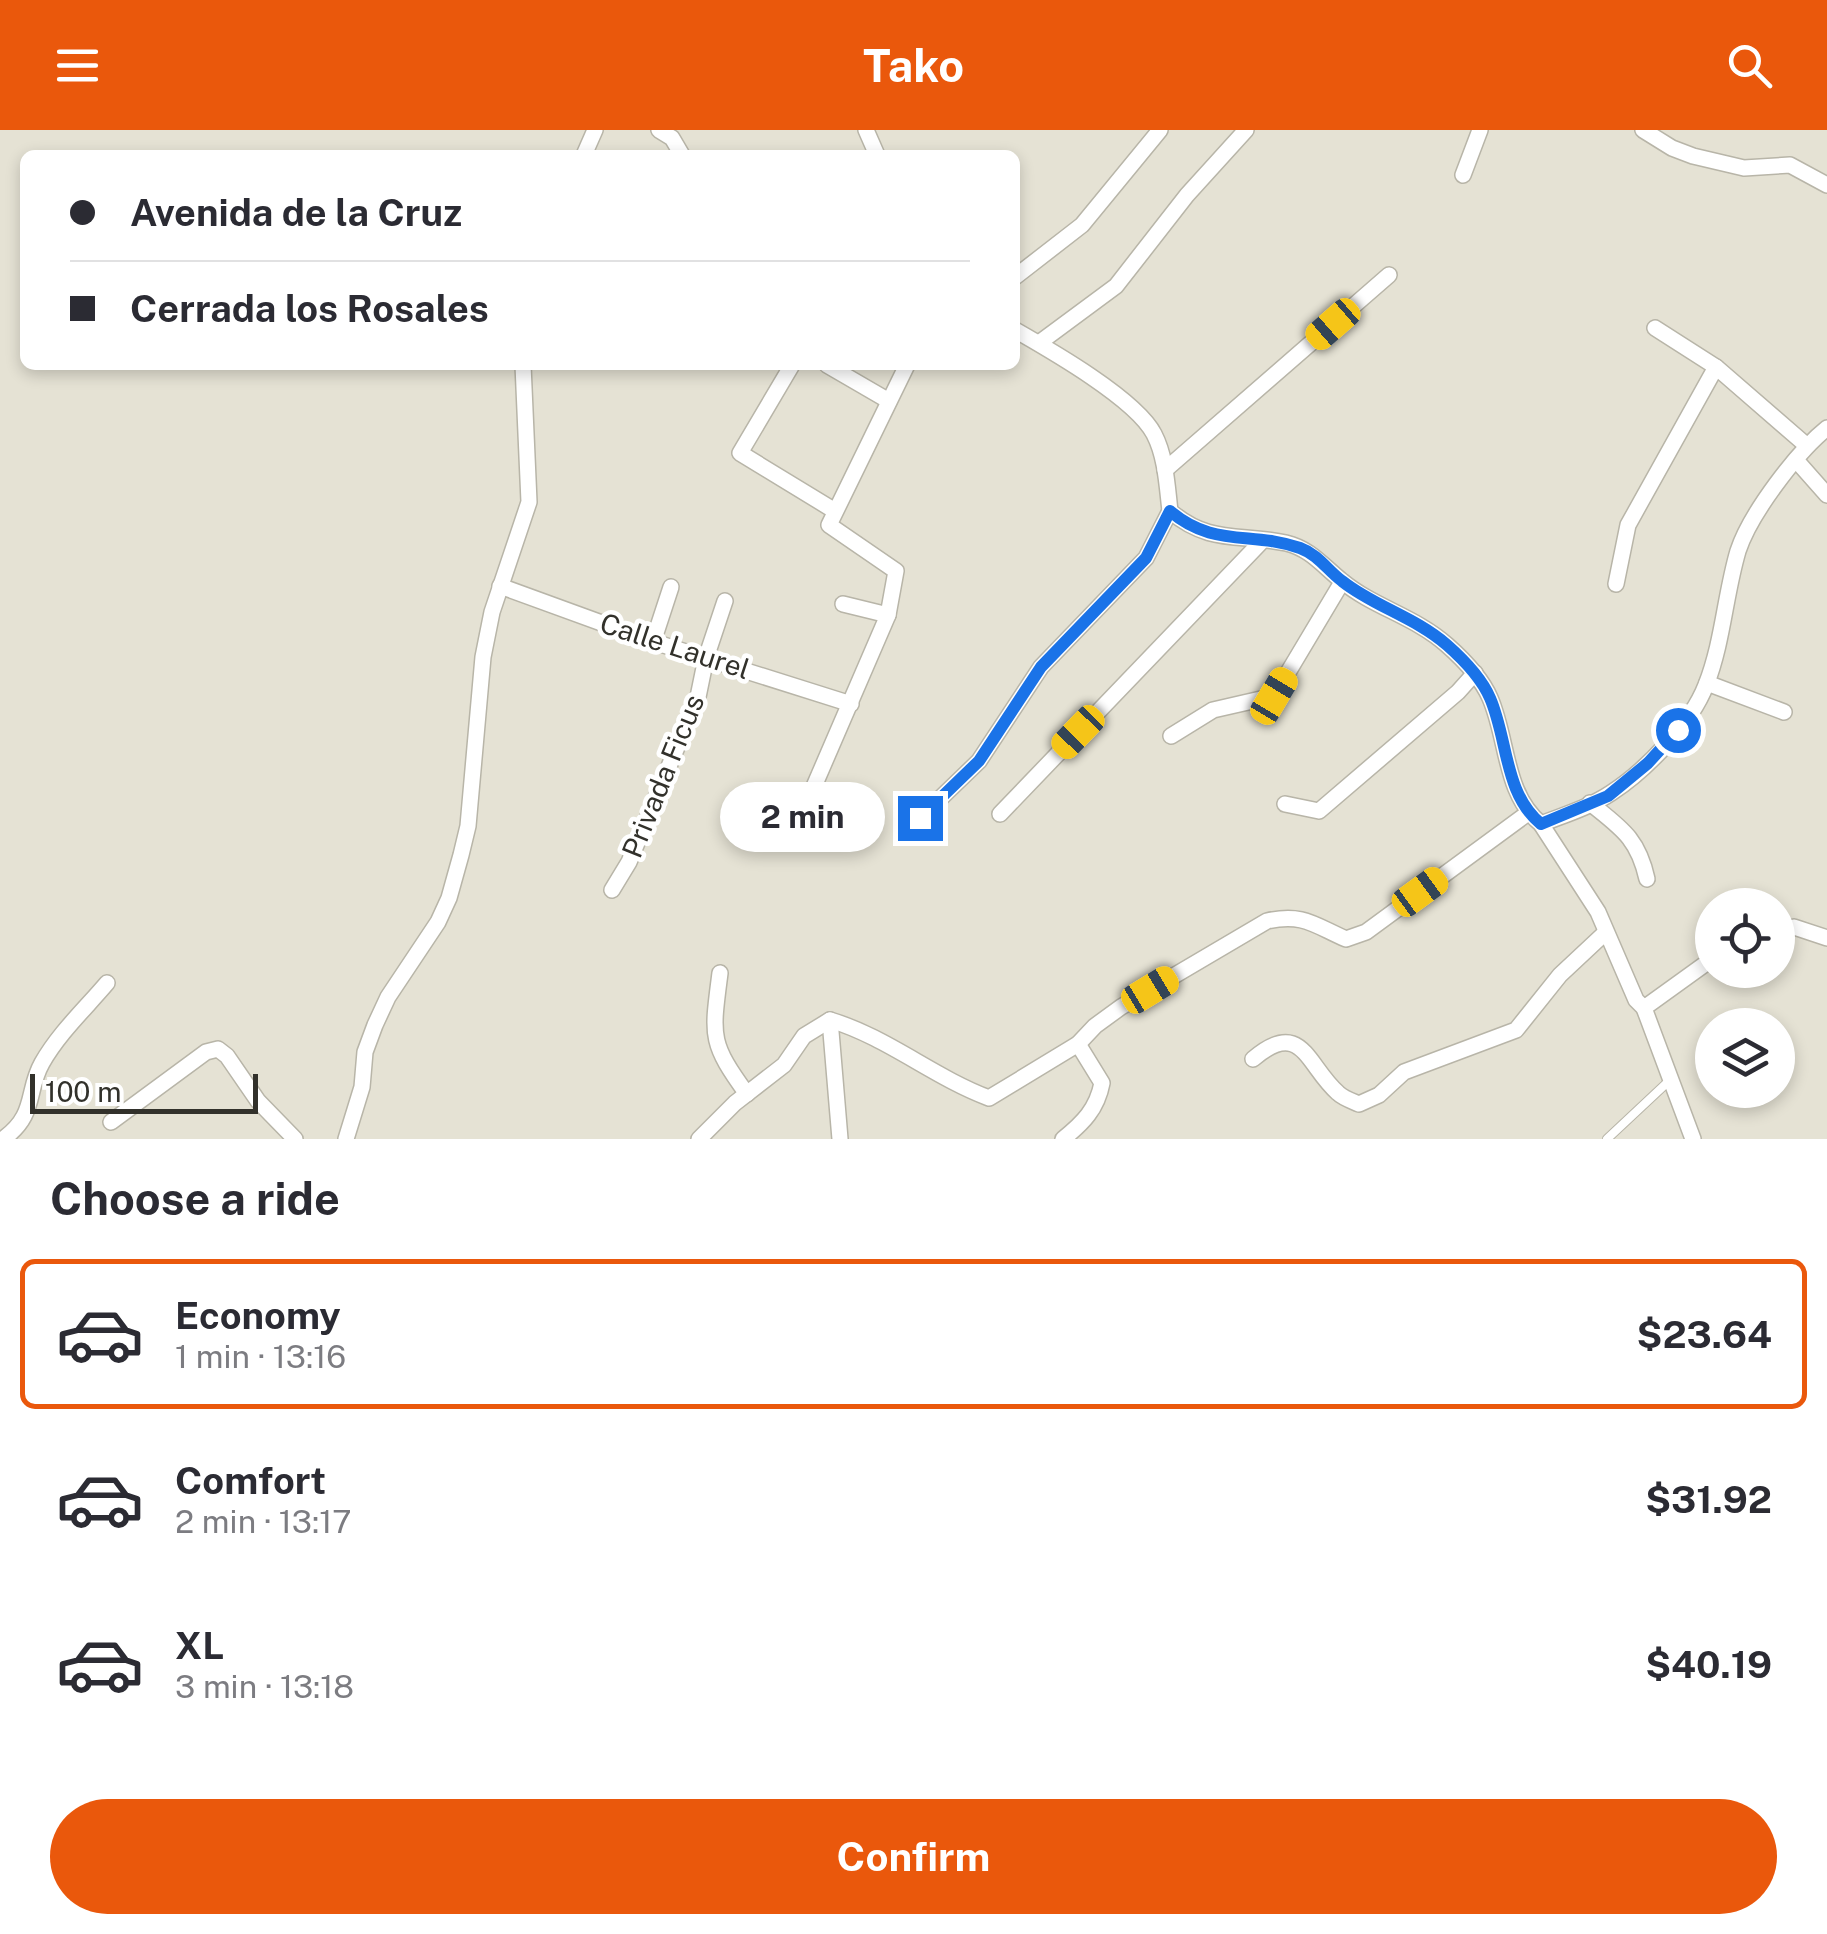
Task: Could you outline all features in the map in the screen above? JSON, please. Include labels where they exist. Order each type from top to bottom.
[{"type":"street","points":[[659,130],[672,138],[679,150]]},
{"type":"street","points":[[1020,273],[1082,225],[1160,130]]},
{"type":"street","points":[[1038,343],[1116,286],[1246,130]]},
{"type":"street","points":[[1463,174],[1480,130]]},
{"type":"street","points":[[1644,130],[1693,156],[1744,168],[1790,165],[1827,185]]},
{"type":"street","points":[[1165,470],[1389,276]]},
{"type":"street","points":[[1655,328],[1716,367],[1806,445]]},
{"type":"street","points":[[920,818],[979,761],[1041,667],[1146,558],[1170,511],[1165,470],[1153,432],[1129,407],[1020,333]]},
{"type":"street","points":[[1616,584],[1628,525],[1716,367]]},
{"type":"street","points":[[346,1139],[362,1086],[365,1052],[375,1025],[388,997],[438,922],[449,898],[468,826],[481,672],[500,586],[529,502],[523,370]]},
{"type":"street","points":[[789,370],[740,453],[834,510]]},
{"type":"street","points":[[836,370],[889,401]]},
{"type":"street","points":[[806,805],[888,615],[896,570],[829,526],[905,370]]},
{"type":"street","points":[[699,1139],[784,1065],[804,1036],[830,1020],[864,1030],[915,1063],[988,1098],[1078,1044],[1121,1007],[1267,922],[1289,916],[1307,919],[1346,939],[1366,932],[1534,818],[1608,796],[1648,763],[1678,730],[1707,683],[1738,552],[1748,527],[1806,445],[1827,428]]},
{"type":"street","points":[[1796,460],[1827,495]]},
{"type":"street","points":[[1170,511],[1187,526],[1205,533],[1285,543],[1307,551],[1342,582],[1410,618],[1444,642],[1476,673],[1490,698],[1516,790],[1598,912],[1636,1000],[1644,1008],[1693,1139]]},
{"type":"street","points":[[1000,814],[1262,541]]},
{"type":"street","points":[[1170,736],[1212,710],[1274,696],[1342,582]]},
{"type":"street","name":"Calle Laurel","points":[[500,586],[653,642],[851,704]]},
{"type":"street","points":[[653,642],[671,587]]},
{"type":"street","name":"Privada Ficus","points":[[612,890],[660,793],[698,697],[706,658],[726,601]]},
{"type":"street","points":[[843,604],[888,615]]},
{"type":"street","points":[[1285,804],[1320,810],[1476,673]]},
{"type":"street","points":[[1707,683],[1784,712]]},
{"type":"street","points":[[1590,803],[1625,831],[1641,851],[1647,879]]},
{"type":"street","points":[[1795,927],[1827,938]]},
{"type":"street","points":[[1253,1059],[1271,1044],[1291,1044],[1307,1054],[1339,1094],[1359,1104],[1379,1095],[1404,1072],[1516,1030],[1560,975],[1606,932]]},
{"type":"street","points":[[1644,1008],[1695,971]]},
{"type":"street","points":[[720,973],[713,1026],[720,1058],[747,1094]]},
{"type":"street","points":[[3,1139],[31,1105],[39,1068],[57,1041],[108,983]]},
{"type":"street","points":[[830,1020],[840,1139]]},
{"type":"street","points":[[1063,1139],[1082,1124],[1099,1102],[1102,1083],[1078,1044]]},
{"type":"street","points":[[111,1122],[206,1052],[218,1049],[258,1101],[295,1139]]},
{"type":"lane","points":[[1608,1139],[1671,1079]]},
{"type":"route","points":[[920,818],[979,761],[1041,667],[1146,558],[1170,511],[1187,526],[1205,533],[1285,543],[1307,551],[1342,582],[1410,618],[1444,642],[1476,673],[1490,698],[1516,790],[1528,813],[1541,824],[1608,796],[1648,763],[1678,730]]}]
